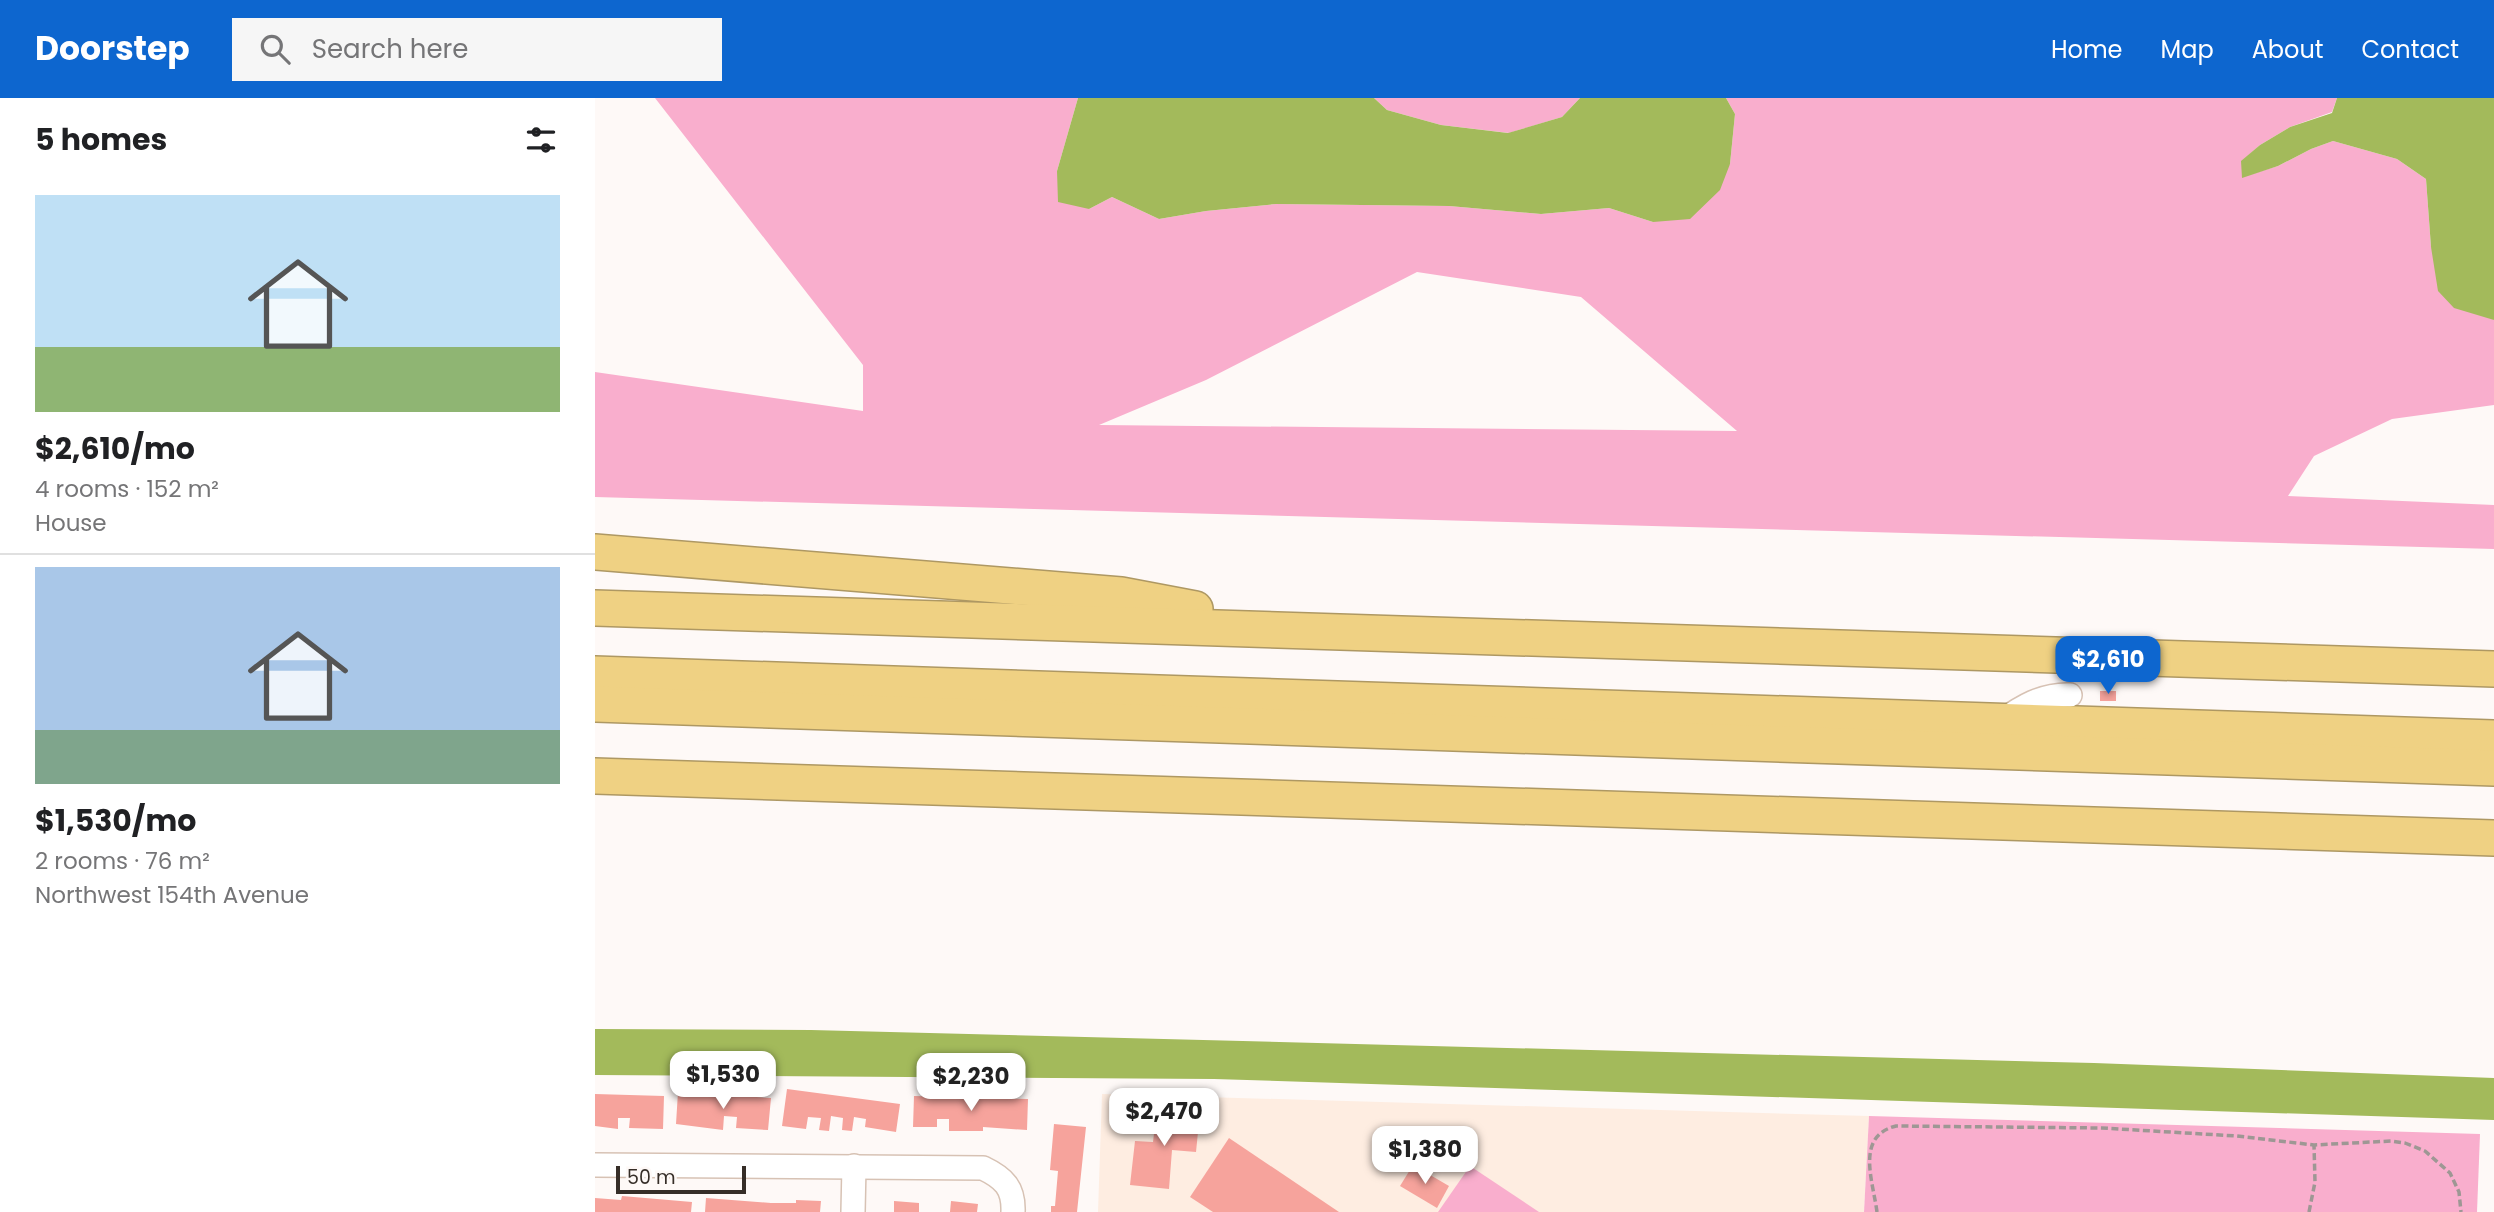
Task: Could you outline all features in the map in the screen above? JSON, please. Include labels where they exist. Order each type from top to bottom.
[{"type":"highway","points":[[595,552],[1121,595],[1305,630]]},
{"type":"highway","points":[[595,608],[2494,669]]},
{"type":"highway","points":[[595,674],[2494,738]]},
{"type":"highway","points":[[595,704],[2494,768]]},
{"type":"highway","points":[[595,725],[722,725],[961,732],[999,718]]},
{"type":"highway","points":[[595,776],[2494,838]]},
{"type":"highway","points":[[595,785],[748,781]]},
{"type":"street","points":[[2000,722],[2023,706],[2053,694],[2070,695]]},
{"type":"street","points":[[595,1164],[983,1168],[999,1175],[1014,1196],[1013,1212]]},
{"type":"street","points":[[853,1212],[854,1166]]},
{"type":"path","points":[[1877,1212],[1869,1163],[1871,1142],[1880,1131],[1896,1126],[2102,1128],[2237,1136],[2314,1145],[2391,1141],[2425,1151],[2450,1173],[2459,1192],[2461,1212]]},
{"type":"path","points":[[2309,1212],[2315,1182],[2314,1145]]},
{"type":"shaded area","points":[[655,98],[1078,98],[1057,171],[1089,209],[1112,197],[1159,219],[1276,204],[1449,206],[1541,214],[1609,208],[1653,222],[1730,164],[1735,114],[1726,98],[2337,98],[2332,112],[2290,127],[2260,145],[2242,161],[2242,177],[2278,166],[2333,141],[2397,159],[2426,179],[2431,247],[2494,320],[2494,405],[2392,419],[2314,456],[2288,496],[2494,505],[2494,549],[595,497],[595,372],[863,411],[863,365]],"holes":[[[1417,272],[1581,297],[1737,431],[1099,425],[1206,380]]]},
{"type":"shaded area","points":[[1078,98],[1374,98],[1387,110],[1441,125],[1508,133],[1562,117],[1580,98],[1726,98],[1735,114],[1730,164],[1720,190],[1690,219],[1653,222],[1609,208],[1541,214],[1449,206],[1276,204],[1159,219],[1112,197],[1089,209],[1058,202],[1057,171]]},
{"type":"shaded area","points":[[1374,98],[1580,98],[1562,117],[1509,133],[1441,125],[1387,110]]},
{"type":"shaded area","points":[[2337,98],[2494,98],[2494,320],[2454,308],[2438,291],[2431,247],[2426,179],[2397,159],[2333,141],[2278,166],[2242,178],[2241,161],[2260,145],[2290,127],[2332,113]]},
{"type":"shaded area","points":[[595,1029],[811,1030],[2094,1063],[2494,1078],[2494,1120],[1214,1079],[595,1075]]},
{"type":"shaded area","points":[[1102,1094],[1869,1116],[1864,1212],[1098,1212]]},
{"type":"shaded area","points":[[1869,1116],[2480,1134],[2477,1212],[1864,1212]]},
{"type":"shaded area","points":[[1470,1166],[1539,1212],[1438,1212]]},
{"type":"building","points":[[2100,691],[2116,691],[2116,701],[2100,701]]},
{"type":"building","points":[[787,1089],[900,1104],[896,1132],[865,1127],[866,1119],[854,1117],[852,1131],[842,1130],[843,1118],[831,1116],[829,1131],[819,1130],[821,1118],[808,1117],[806,1129],[782,1126]]},
{"type":"building","points":[[678,1092],[771,1098],[768,1130],[736,1128],[737,1117],[724,1116],[723,1130],[676,1124]]},
{"type":"building","points":[[595,1094],[664,1096],[663,1129],[629,1128],[630,1118],[618,1118],[618,1129],[595,1126]]},
{"type":"building","points":[[914,1096],[1028,1099],[1027,1130],[983,1127],[983,1131],[949,1131],[949,1119],[937,1119],[937,1127],[913,1127]]},
{"type":"building","points":[[1157,1109],[1200,1112],[1196,1152],[1172,1150],[1169,1189],[1130,1185],[1135,1141],[1153,1142]]},
{"type":"building","points":[[1054,1124],[1086,1127],[1077,1212],[1051,1212],[1051,1206],[1055,1206],[1058,1171],[1050,1170]]},
{"type":"building","points":[[1229,1138],[1339,1212],[1213,1212],[1190,1197]]},
{"type":"building","points":[[1413,1165],[1449,1186],[1437,1208],[1400,1186]]},
{"type":"building","points":[[622,1196],[692,1202],[691,1212],[595,1212],[595,1198],[621,1200]]},
{"type":"building","points":[[706,1198],[771,1203],[821,1201],[820,1212],[705,1212]]},
{"type":"building","points":[[894,1201],[919,1203],[919,1212],[894,1212]]},
{"type":"building","points":[[951,1201],[978,1204],[977,1212],[950,1212]]}]
